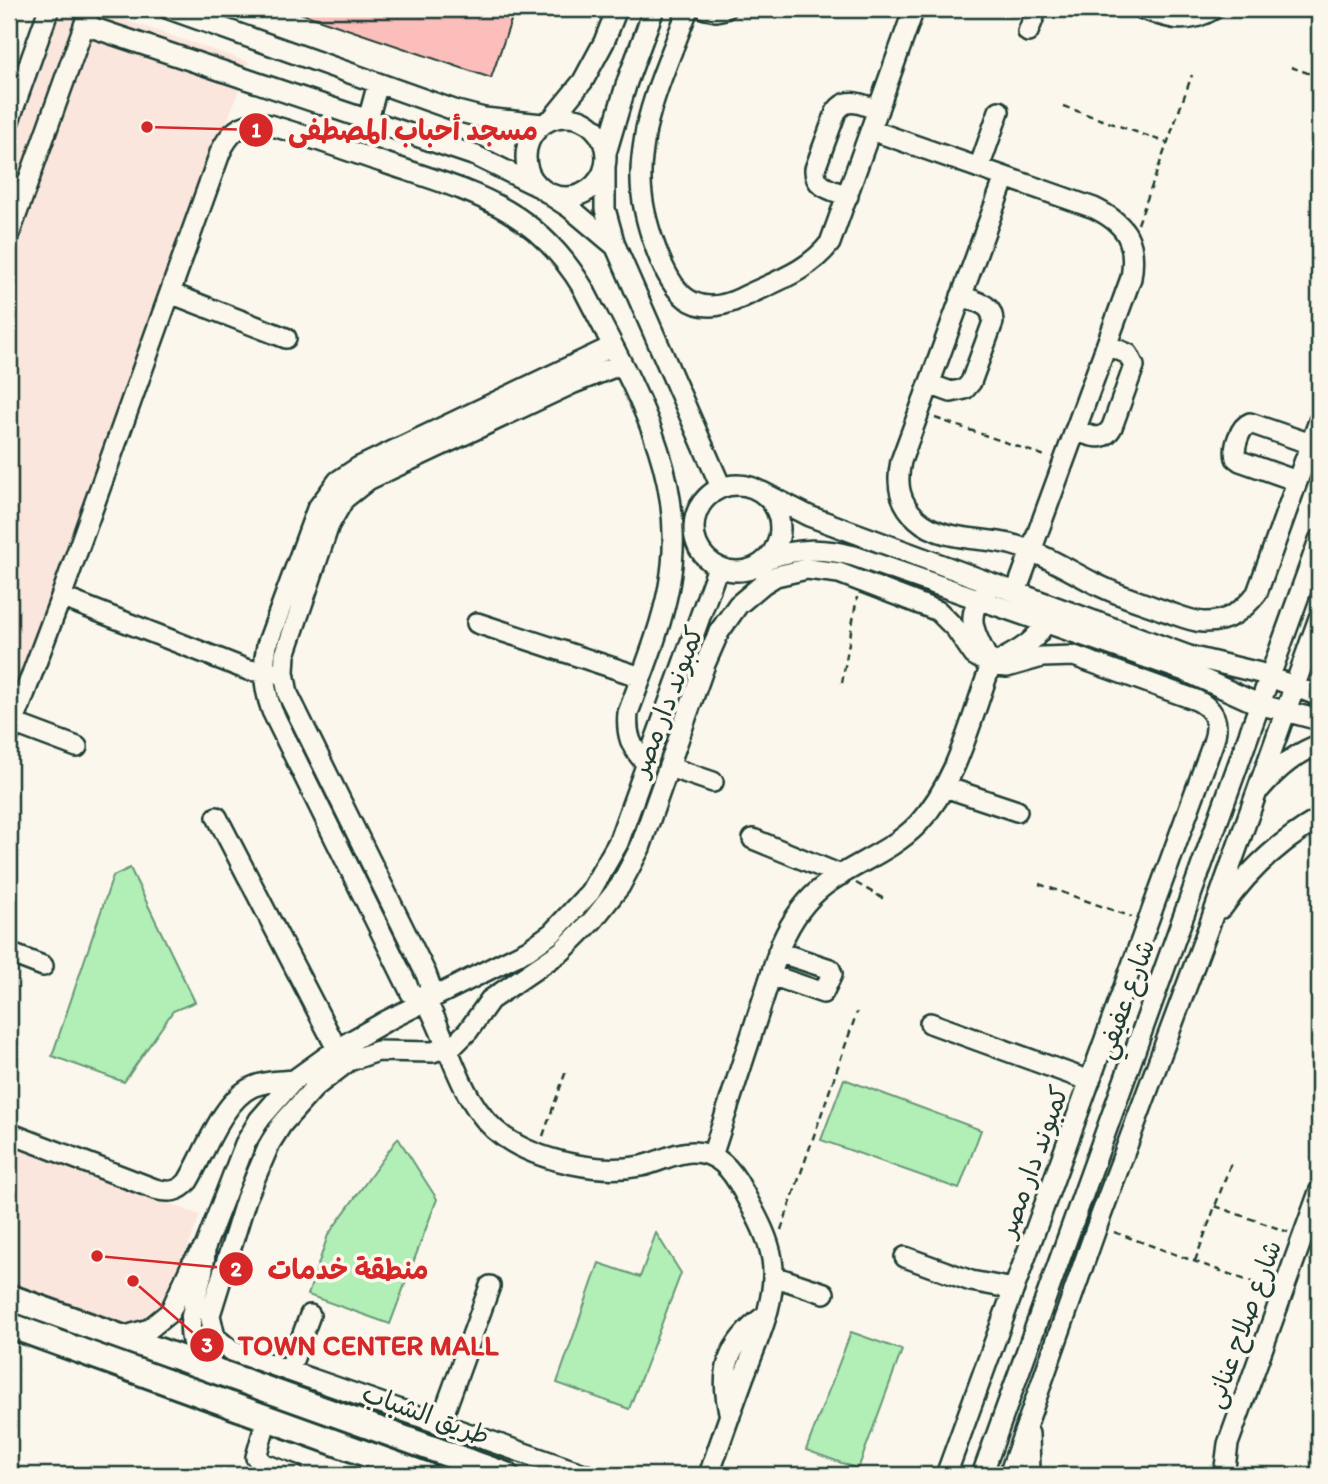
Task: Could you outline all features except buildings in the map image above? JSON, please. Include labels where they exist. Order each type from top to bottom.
[{"type":"main road","name":"طريق الشباب","points":[[9,1297],[506,1475]]},
{"type":"main road","points":[[9,1325],[425,1475]]},
{"type":"street","points":[[9,121],[49,9]]},
{"type":"street","points":[[169,9],[457,111],[484,118],[547,121],[567,117],[581,120],[593,128],[602,139],[606,160],[604,209],[615,245],[722,487]]},
{"type":"street","points":[[615,245],[543,190],[529,174],[525,161],[526,147],[532,134],[583,81],[604,42],[617,9]]},
{"type":"street","points":[[9,235],[88,17],[368,120],[476,156],[562,198],[576,197],[589,191],[599,181],[624,93],[654,9]]},
{"type":"street","points":[[688,9],[647,128],[641,172],[646,222],[670,282],[680,295],[711,307],[727,304],[803,268],[819,258],[831,243],[914,9]]},
{"type":"street","points":[[706,9],[725,9]]},
{"type":"street","points":[[1028,32],[1037,9]]},
{"type":"street","points":[[1143,9],[1171,19],[1187,20],[1203,16],[1214,9]]},
{"type":"street","points":[[368,120],[379,83]]},
{"type":"street","points":[[848,195],[820,185],[815,177],[815,169],[836,112],[842,104],[856,102],[878,110]]},
{"type":"street","points":[[979,168],[999,111]]},
{"type":"street","points":[[77,747],[11,729],[225,143],[231,133],[241,127],[262,123],[485,198],[519,217],[549,242],[573,271],[654,430],[670,490],[673,522],[670,584],[663,615],[628,713],[629,741],[646,763]]},
{"type":"street","points":[[872,130],[1110,216],[1123,228],[1131,243],[1134,261],[1131,278],[1016,592]]},
{"type":"street","points":[[1005,177],[901,461],[897,478],[900,495],[908,510],[920,522],[951,535],[1009,544],[1031,551],[1122,596],[1200,622],[1217,622],[1233,616],[1247,606],[1257,593],[1319,421]]},
{"type":"street","points":[[170,293],[286,338]]},
{"type":"street","points":[[929,384],[951,392],[965,389],[971,382],[993,322],[992,313],[987,306],[961,296]]},
{"type":"street","points":[[1075,430],[1098,438],[1107,435],[1112,427],[1134,366],[1128,354],[1107,345]]},
{"type":"street","points":[[613,346],[359,467],[338,481],[323,499],[313,519],[267,645],[264,673],[272,711],[411,993],[426,1001],[481,1116],[506,1139],[537,1153],[574,1164],[597,1169],[621,1169],[643,1166],[691,1152],[712,1156],[733,1172],[766,1237],[773,1266],[766,1315],[709,1475]]},
{"type":"street","points":[[426,1001],[430,985],[426,974],[288,694],[284,672],[288,646],[328,525],[337,507],[351,491],[574,383],[622,364]]},
{"type":"street","points":[[1297,481],[1240,461],[1234,450],[1243,427],[1250,423],[1311,444]]},
{"type":"street","points":[[1319,696],[1269,676],[1189,656],[1046,613],[978,600],[833,551],[790,551],[769,558],[745,571],[731,571],[718,567],[700,550],[695,538],[696,513],[710,493],[735,484],[749,486],[809,516],[1016,592],[1046,613],[1198,675],[1258,704],[1319,720]]},
{"type":"street","points":[[762,492],[773,502],[780,523],[777,545],[769,558]]},
{"type":"street","name":"شارع عفيفي","points":[[982,1475],[1319,540]]},
{"type":"street","points":[[122,1338],[149,1329],[164,1319],[175,1305],[192,1264],[205,1247],[245,1144],[259,1120],[295,1080],[337,1049],[386,1021],[528,950],[552,933],[590,892],[618,843],[718,567]]},
{"type":"street","name":"كمبوند دار مصر","points":[[448,1047],[468,1031],[490,1000],[562,951],[607,904],[640,848],[712,647],[738,605],[763,584],[792,572],[823,570],[860,581],[937,611],[956,629],[974,655],[990,665],[1007,667],[1042,657],[1074,656],[1206,705],[1213,712],[1217,723],[1216,733],[945,1475]]},
{"type":"street","points":[[990,665],[972,621],[973,609],[978,600],[995,584]]},
{"type":"street","points":[[61,597],[248,670],[264,673],[284,672]]},
{"type":"street","points":[[712,1156],[778,952],[789,927],[799,911],[826,884],[900,840],[932,808],[946,787],[990,665],[1024,646],[1039,634],[1046,613]]},
{"type":"street","name":"شارع عفيفي","points":[[1009,1475],[1319,618]]},
{"type":"street","points":[[477,623],[641,677]]},
{"type":"street","points":[[1255,795],[1271,776],[1291,759],[1319,746]]},
{"type":"street","points":[[669,767],[713,782]]},
{"type":"street","points":[[946,787],[1017,811]]},
{"type":"street","points":[[217,817],[337,1049]]},
{"type":"street","points":[[1209,926],[1234,890],[1259,863],[1286,839],[1319,819]]},
{"type":"street","points":[[753,839],[842,875]]},
{"type":"street","points":[[1103,1044],[1105,1006],[1155,876],[1175,848]]},
{"type":"street","points":[[771,975],[823,993],[832,974],[830,969],[778,952]]},
{"type":"street","points":[[9,953],[43,966]]},
{"type":"street","points":[[930,1023],[1090,1081]]},
{"type":"street","points":[[448,1047],[425,1052],[378,1051],[349,1062],[315,1087],[298,1105],[270,1143],[246,1199],[209,1315],[215,1337],[222,1346],[232,1351],[587,1475]]},
{"type":"street","points":[[9,1133],[155,1189],[170,1192],[188,1181],[224,1114],[236,1098],[261,1084],[295,1080]]},
{"type":"street","points":[[1098,1151],[1122,1159]]},
{"type":"street","name":"شارع صلاح عنانى","points":[[1224,1475],[1228,1444],[1319,1192]]},
{"type":"street","points":[[203,1365],[194,1350],[189,1331],[191,1312],[204,1269],[205,1247]]},
{"type":"street","points":[[905,1258],[971,1281],[1014,1289]]},
{"type":"street","points":[[773,1266],[824,1293]]},
{"type":"street","points":[[440,1424],[491,1286]]},
{"type":"street","points":[[289,1371],[310,1315]]},
{"type":"street","points":[[267,1419],[256,1457],[264,1464],[294,1475]]},
{"type":"street","points":[[1029,1421],[1030,1475]]},
{"type":"path","points":[[1291,67],[1319,77]]},
{"type":"path","points":[[1131,243],[1192,75]]},
{"type":"path","points":[[1063,106],[1167,143]]},
{"type":"path","points":[[919,412],[1064,462]]},
{"type":"path","points":[[842,683],[860,581]]},
{"type":"path","points":[[842,875],[884,899]]},
{"type":"path","points":[[1039,884],[1137,919]]},
{"type":"path","points":[[773,1266],[857,1012]]},
{"type":"path","points":[[537,1153],[566,1071]]},
{"type":"path","points":[[1195,1261],[1232,1160]]},
{"type":"path","points":[[1215,1206],[1303,1238]]},
{"type":"path","points":[[1097,1226],[1282,1294]]},
{"type":"shaded area","points":[[61,9],[93,9],[249,62],[9,717],[9,155]]},
{"type":"shaded area","points":[[9,1144],[200,1215],[170,1297],[156,1314],[79,1338],[9,1312]]},
{"type":"green space","points":[[130,868],[195,1002],[173,1011],[124,1082],[52,1056],[113,876]]},
{"type":"green space","points":[[844,1079],[981,1130],[959,1189],[821,1140]]},
{"type":"green space","points":[[398,1138],[437,1199],[390,1324],[308,1295],[328,1235]]},
{"type":"green space","points":[[656,1233],[681,1273],[629,1409],[557,1383],[599,1263],[640,1277]]},
{"type":"green space","points":[[851,1332],[902,1350],[858,1469],[806,1450]]},
{"type":"place","name":"مسجد أحباب المصطفى","points":[[147,127]]},
{"type":"place","name":"منطقة خدمات","points":[[97,1256]]},
{"type":"place","name":"TOWN CENTER MALL","points":[[133,1281]]}]
